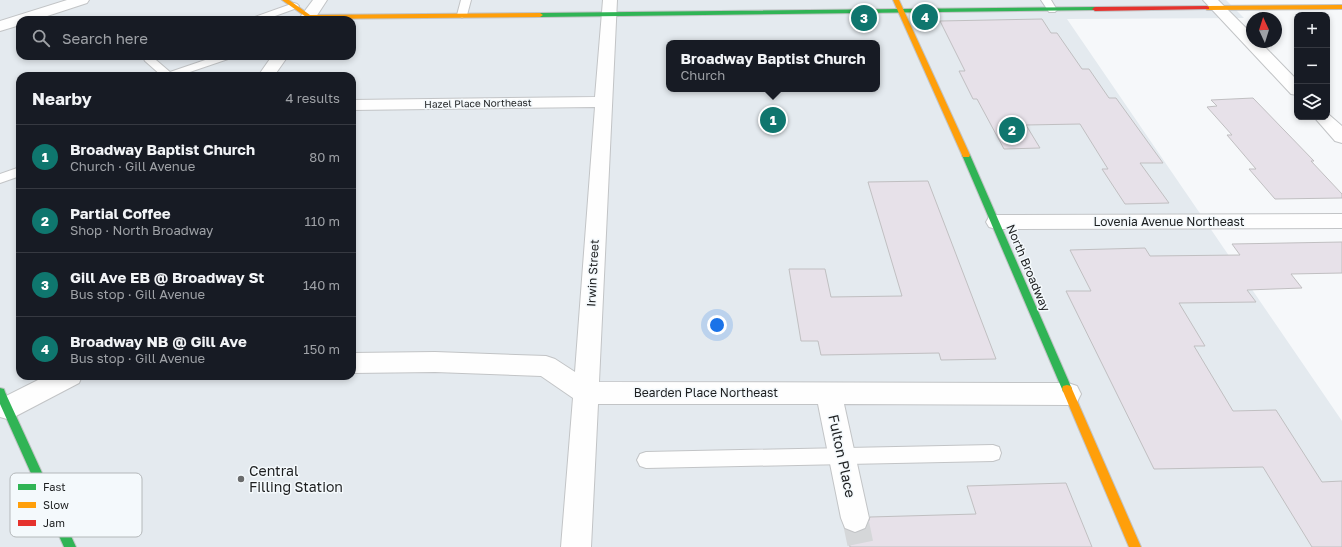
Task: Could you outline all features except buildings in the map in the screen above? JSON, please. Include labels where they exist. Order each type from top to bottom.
[{"type":"street","points":[[32,16],[82,0]]},
{"type":"street","points":[[285,0],[306,16]]},
{"type":"street","points":[[309,16],[320,0]]},
{"type":"street","name":"North Broadway","points":[[896,0],[996,222],[1068,394],[1135,547]]},
{"type":"street","points":[[356,17],[462,15],[610,7],[901,11],[1052,10],[1214,4],[1342,7]]},
{"type":"street","points":[[1214,4],[1294,87]]},
{"type":"street","name":"Irwin Street","points":[[576,547],[610,7]]},
{"type":"street","points":[[0,26],[16,21]]},
{"type":"street","points":[[269,72],[277,60]]},
{"type":"street","name":"Hazel Place Northeast","points":[[356,105],[604,102]]},
{"type":"street","points":[[1326,120],[1342,137]]},
{"type":"street","name":"Lovenia Avenue Northeast","points":[[996,222],[1342,221]]},
{"type":"street","points":[[356,363],[435,362],[546,366],[586,393]]},
{"type":"street","points":[[37,473],[4,400],[59,380]]},
{"type":"street","name":"Bearden Place Northeast","points":[[586,393],[1068,394]]},
{"type":"street","name":"Fulton Place","points":[[829,394],[855,518]]},
{"type":"street","points":[[66,537],[70,547]]},
{"type":"lane","points":[[462,15],[466,0]]},
{"type":"lane","points":[[1046,0],[1052,10]]},
{"type":"lane","points":[[265,16],[294,6]]},
{"type":"lane","points":[[149,60],[163,72]]},
{"type":"lane","points":[[180,72],[215,60]]},
{"type":"lane","points":[[0,165],[3,178],[16,173]]},
{"type":"lane","points":[[646,460],[993,453]]},
{"type":"shaded area","points":[[0,0],[1226,0],[1244,18],[1067,19],[1342,421],[1342,547],[0,547]]},
{"type":"tunnel","points":[[855,518],[861,547]]},
{"type":"traffic: fast","points":[[540,15],[1095,9]]},
{"type":"traffic: fast","points":[[966,155],[1067,389]]},
{"type":"traffic: fast","points":[[0,392],[37,473]]},
{"type":"traffic: fast","points":[[65,537],[70,547]]},
{"type":"traffic: slow","points":[[285,0],[308,16]]},
{"type":"traffic: slow","points":[[896,0],[966,155]]},
{"type":"traffic: slow","points":[[1207,8],[1342,7]]},
{"type":"traffic: slow","points":[[356,17],[540,15]]},
{"type":"traffic: slow","points":[[1067,389],[1135,547]]},
{"type":"traffic: jam","points":[[1095,9],[1207,8]]},
{"type":"place","name":"Broadway NB @ Gill Ave","points":[[925,17]]},
{"type":"place","name":"Gill Ave EB @ Broadway St","points":[[864,18]]},
{"type":"place","name":"Broadway Baptist Church","points":[[773,120]]},
{"type":"place","name":"Partial Coffee","points":[[1012,130]]},
{"type":"place","name":"Central Filling Station","points":[[241,479]]}]
